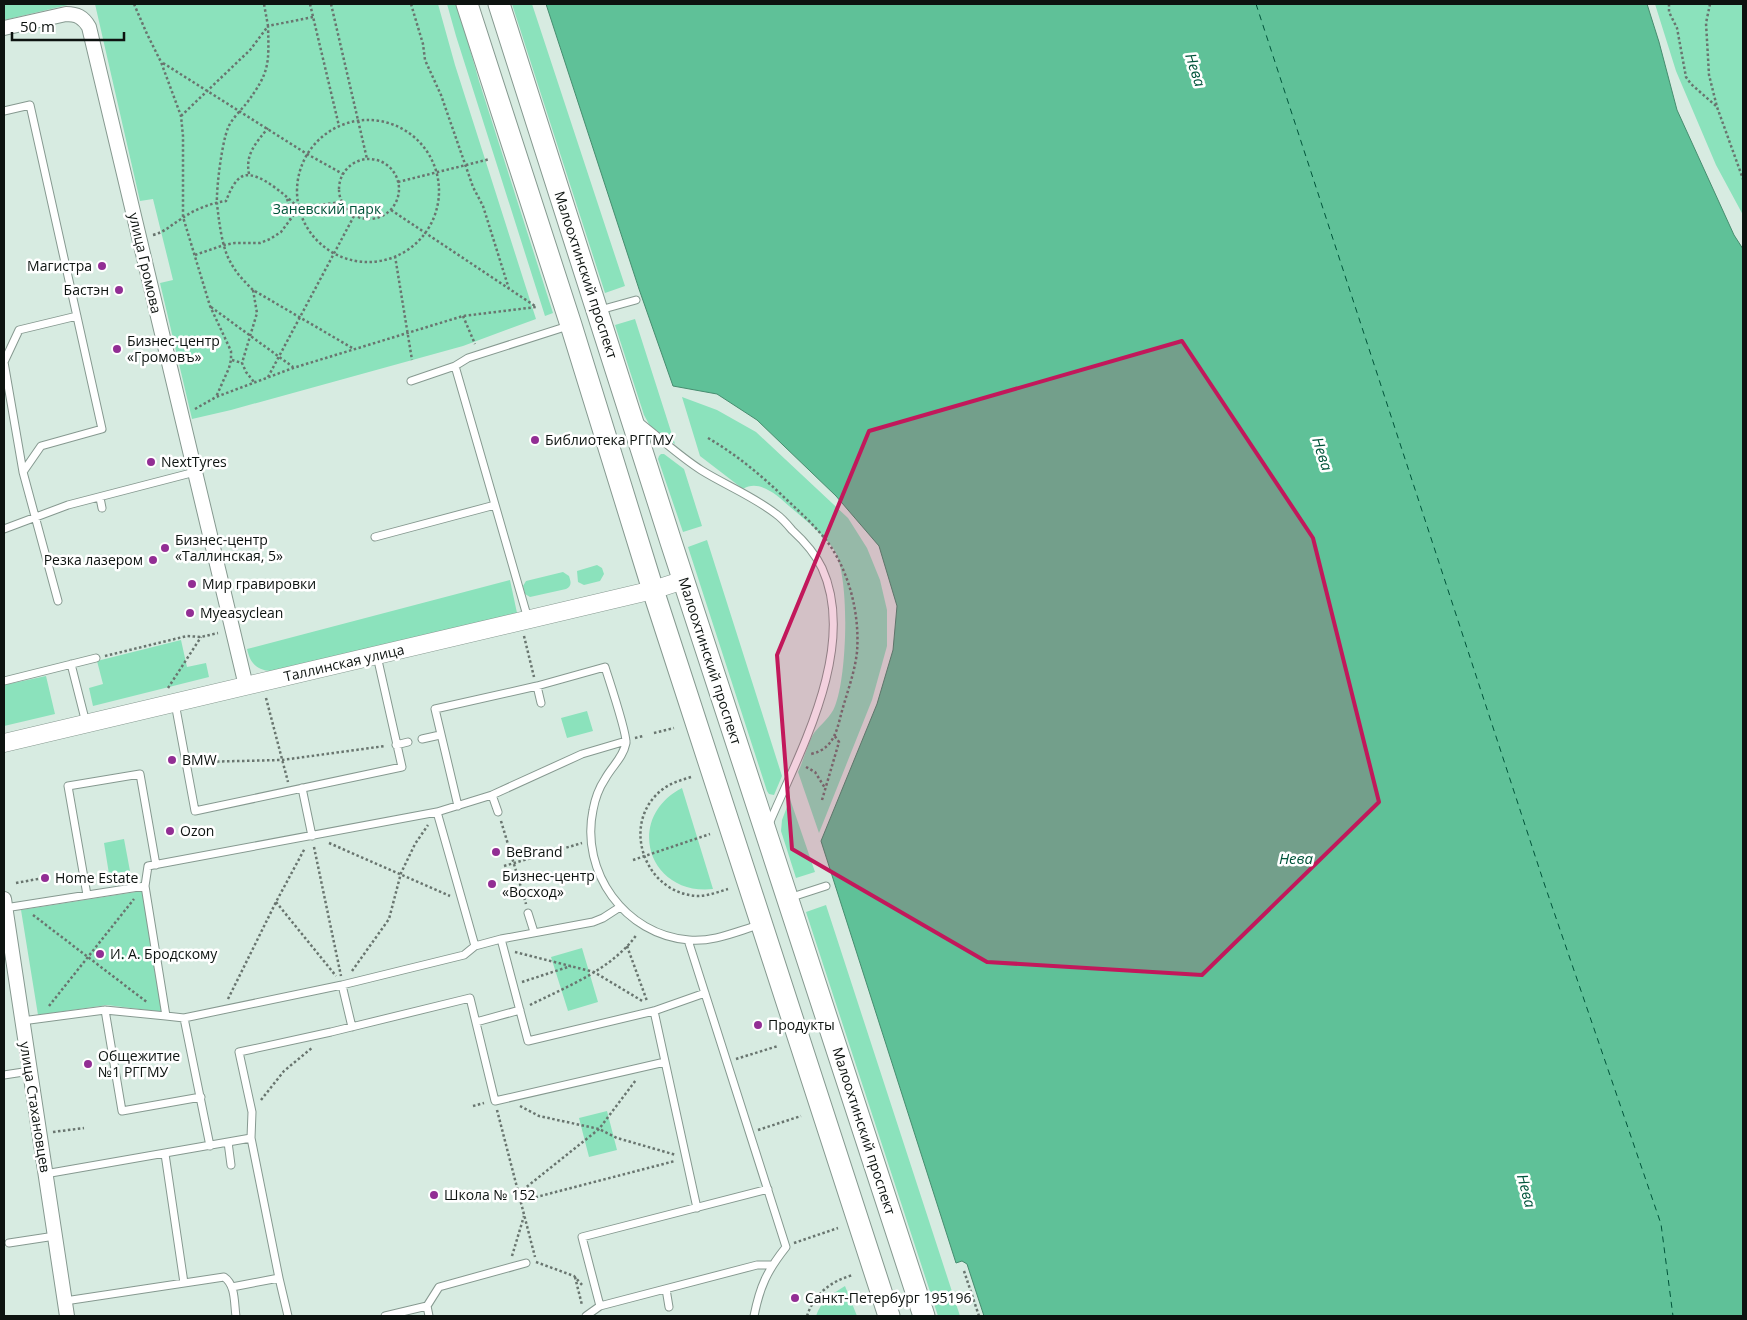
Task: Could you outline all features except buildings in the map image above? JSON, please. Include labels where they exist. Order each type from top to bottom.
[{"type":"main road","points":[[468,4],[571,325],[653,590],[889,1316]]},
{"type":"main road","name":"Малоохтинский проспект","points":[[499,4],[765,832],[924,1316]]},
{"type":"street","name":"улица Громова","points":[[4,28],[66,14],[81,16],[89,27],[246,686]]},
{"type":"street","name":"Таллинская улица","points":[[4,743],[86,724],[170,697],[246,686],[653,590],[684,580]]},
{"type":"street","name":"улица Стахановцев","points":[[4,903],[67,1316]]},
{"type":"lane","points":[[4,111],[30,105],[102,429],[41,446],[23,472]]},
{"type":"lane","points":[[598,311],[636,300]]},
{"type":"lane","points":[[58,601],[23,472],[4,362],[19,330],[77,316]]},
{"type":"lane","points":[[411,381],[455,366],[468,358],[571,325]]},
{"type":"lane","points":[[455,366],[495,505],[524,620]]},
{"type":"lane","points":[[632,417],[700,470],[737,489],[777,514],[809,547],[822,568],[831,597],[834,621],[833,649],[806,742],[765,832]]},
{"type":"lane","points":[[4,529],[68,505],[195,472]]},
{"type":"lane","points":[[100,498],[102,508]]},
{"type":"lane","points":[[375,537],[495,505]]},
{"type":"lane","points":[[170,697],[195,810],[402,766],[376,655]]},
{"type":"lane","points":[[4,680],[96,658]]},
{"type":"lane","points":[[71,664],[86,724]]},
{"type":"lane","points":[[458,806],[435,709],[537,686],[605,667],[626,741],[623,755],[604,780],[597,794],[590,824],[590,840],[598,872],[607,890],[620,906],[643,925],[671,937],[688,940],[715,939],[762,924]]},
{"type":"lane","points":[[537,686],[541,703]]},
{"type":"lane","points":[[422,739],[440,735]]},
{"type":"lane","points":[[166,1016],[145,886],[148,866],[437,812],[492,794],[582,754],[626,741]]},
{"type":"lane","points":[[396,745],[408,742]]},
{"type":"lane","points":[[88,895],[68,786],[140,774],[156,865]]},
{"type":"lane","points":[[302,788],[312,836]]},
{"type":"lane","points":[[492,794],[498,812]]},
{"type":"lane","points":[[437,812],[476,946]]},
{"type":"lane","points":[[4,903],[20,905],[145,886]]},
{"type":"lane","points":[[788,898],[826,886]]},
{"type":"lane","points":[[22,1021],[105,1010],[184,1018],[342,985],[464,955],[476,946],[501,939],[598,920],[620,906]]},
{"type":"lane","points":[[528,913],[534,932]]},
{"type":"lane","points":[[501,939],[528,1041],[654,1011],[705,993]]},
{"type":"lane","points":[[688,940],[786,1247],[772,1266],[759,1291],[754,1316]]},
{"type":"lane","points":[[342,985],[352,1027]]},
{"type":"lane","points":[[288,1316],[251,1138],[252,1112],[238,1052],[331,1032],[470,998],[495,1101],[665,1062]]},
{"type":"lane","points":[[105,1010],[122,1110],[201,1097]]},
{"type":"lane","points":[[476,1022],[520,1010]]},
{"type":"lane","points":[[654,1011],[697,1208]]},
{"type":"lane","points":[[184,1018],[210,1146]]},
{"type":"lane","points":[[4,1075],[30,1072]]},
{"type":"lane","points":[[45,1174],[251,1138]]},
{"type":"lane","points":[[228,1142],[231,1165]]},
{"type":"lane","points":[[164,1154],[184,1283]]},
{"type":"lane","points":[[600,1306],[582,1237],[768,1189]]},
{"type":"lane","points":[[9,1243],[55,1236]]},
{"type":"lane","points":[[429,1316],[427,1306],[439,1287],[526,1263]]},
{"type":"lane","points":[[586,1316],[600,1306],[758,1265],[772,1266]]},
{"type":"lane","points":[[65,1301],[224,1278],[229,1280],[232,1287],[236,1316]]},
{"type":"lane","points":[[232,1287],[279,1278]]},
{"type":"lane","points":[[666,1289],[670,1307]]},
{"type":"lane","points":[[385,1316],[427,1306]]},
{"type":"path","points":[[134,4],[161,62],[181,116],[183,136],[183,217],[210,306],[231,351],[232,360],[216,397]]},
{"type":"path","points":[[264,4],[268,26],[269,54],[267,70],[260,86],[228,127],[222,146],[217,202],[224,245],[230,263],[253,290],[354,349]]},
{"type":"path","points":[[310,4],[339,126]]},
{"type":"path","points":[[331,4],[367,159]]},
{"type":"path","points":[[411,4],[423,44],[425,60],[441,95],[465,165],[483,206],[509,289]]},
{"type":"path","points":[[1668,4],[1676,28],[1686,77],[1691,84],[1717,107]]},
{"type":"path","points":[[1710,4],[1706,24],[1707,64],[1717,107],[1732,144],[1743,179]]},
{"type":"path","points":[[181,116],[250,50],[268,26],[313,17]]},
{"type":"path","points":[[161,62],[307,154],[343,174]]},
{"type":"path","points":[[358,120],[387,122],[407,132],[423,146],[431,159],[438,183],[438,204],[433,219],[425,232],[407,250],[396,256],[375,261],[354,260],[334,253],[322,244],[304,222],[297,194],[301,166],[316,142],[326,133],[339,126],[358,120]]},
{"type":"path","points":[[250,174],[248,166],[251,148],[268,128]]},
{"type":"path","points":[[367,159],[383,163],[390,168],[398,182],[398,197],[392,210],[374,219],[354,216],[341,202],[339,192],[343,174],[354,164],[367,159]]},
{"type":"path","points":[[398,182],[490,159]]},
{"type":"path","points":[[163,232],[183,217],[217,202],[226,201],[241,176],[250,174],[268,183],[299,208],[341,202]]},
{"type":"path","points":[[286,197],[291,209],[290,222]]},
{"type":"path","points":[[194,255],[224,245],[260,243],[281,232],[299,208]]},
{"type":"path","points":[[201,406],[216,397],[293,368],[463,316],[536,307],[392,210]]},
{"type":"path","points":[[268,377],[354,216]]},
{"type":"path","points":[[396,256],[412,360]]},
{"type":"path","points":[[253,290],[257,313],[242,363],[246,372],[255,383]]},
{"type":"path","points":[[210,306],[293,368]]},
{"type":"path","points":[[463,316],[480,354]]},
{"type":"path","points":[[232,360],[242,363]]},
{"type":"path","points":[[708,438],[747,464],[807,518],[827,541],[840,564],[850,589],[855,610],[857,651],[851,679],[834,736],[829,746],[823,751],[798,758],[804,766],[815,772],[825,788]]},
{"type":"path","points":[[524,620],[537,686]]},
{"type":"path","points":[[96,658],[187,636],[201,637],[218,633]]},
{"type":"path","points":[[170,697],[201,637]]},
{"type":"path","points":[[266,696],[290,790]]},
{"type":"path","points":[[654,733],[674,728]]},
{"type":"path","points":[[822,800],[839,742],[834,736]]},
{"type":"path","points":[[186,763],[282,760],[396,745]]},
{"type":"path","points":[[691,777],[670,784],[648,806],[644,815],[640,836],[644,856],[654,874],[678,892],[698,896],[728,890]]},
{"type":"path","points":[[342,985],[389,919],[401,873],[415,844],[437,812]]},
{"type":"path","points":[[498,812],[528,913]]},
{"type":"path","points":[[633,860],[710,834]]},
{"type":"path","points":[[312,836],[401,873],[464,902]]},
{"type":"path","points":[[224,1010],[229,996],[276,902],[312,836]]},
{"type":"path","points":[[312,836],[342,985]]},
{"type":"path","points":[[504,866],[590,840]]},
{"type":"path","points":[[16,883],[42,878]]},
{"type":"path","points":[[39,1019],[86,957],[145,886]]},
{"type":"path","points":[[276,902],[342,985]]},
{"type":"path","points":[[20,905],[166,1016]]},
{"type":"path","points":[[520,1010],[594,972],[627,946],[643,925]]},
{"type":"path","points":[[504,949],[594,972],[648,1005],[627,946]]},
{"type":"path","points":[[513,985],[571,966]]},
{"type":"path","points":[[252,1112],[284,1072],[331,1032]]},
{"type":"path","points":[[727,1062],[778,1046]]},
{"type":"path","points":[[519,1193],[599,1129],[646,1067]]},
{"type":"path","points":[[505,1098],[539,1116],[599,1129],[617,1138],[687,1159]]},
{"type":"path","points":[[495,1101],[537,1263],[574,1276],[600,1306]]},
{"type":"path","points":[[750,1132],[801,1116]]},
{"type":"path","points":[[39,1134],[84,1128]]},
{"type":"path","points":[[521,1201],[687,1159]]},
{"type":"path","points":[[510,1268],[513,1248],[524,1215]]},
{"type":"path","points":[[786,1247],[813,1235],[838,1228]]},
{"type":"path","points":[[964,1271],[979,1316]]},
{"type":"path","points":[[807,1316],[812,1304],[825,1288],[838,1280],[853,1275]]},
{"type":"path","points":[[574,1276],[583,1308]]},
{"type":"highlighted area","points":[[1182,341],[1313,538],[1379,802],[1202,975],[987,962],[792,849],[777,655],[869,431]]},
{"type":"green space","points":[[4,4],[72,4],[4,20]]},
{"type":"green space","name":"Заневский парк","points":[[95,4],[438,4],[455,65],[536,319],[463,346],[192,419],[160,283],[173,280],[153,199],[140,201]]},
{"type":"green space","points":[[447,4],[457,4],[479,81],[553,313],[545,316],[456,36]]},
{"type":"green space","points":[[512,4],[532,4],[625,286],[605,293]]},
{"type":"green space","points":[[1655,4],[1743,4],[1743,215],[1716,165],[1676,71]]},
{"type":"green space","points":[[635,319],[675,444],[650,426],[644,415],[615,325]]},
{"type":"green space","points":[[682,397],[717,410],[756,432],[848,518],[867,548],[880,580],[887,610],[887,646],[872,700],[819,833],[798,772],[812,736],[831,714],[839,692],[844,650],[845,602],[839,561],[833,548],[823,537],[779,497],[761,487],[749,486],[743,489],[700,456]]},
{"type":"green space","points":[[661,454],[664,454],[684,469],[702,526],[683,532],[658,459]]},
{"type":"green space","points":[[707,540],[782,776],[774,795],[769,794],[767,791],[688,547]]},
{"type":"green space","points":[[597,565],[602,568],[604,574],[600,581],[584,585],[578,582],[577,571]]},
{"type":"green space","points":[[563,572],[569,576],[570,585],[568,588],[530,597],[525,594],[523,586],[526,581]]},
{"type":"green space","points":[[510,580],[517,613],[270,671],[257,667],[248,654],[247,649]]},
{"type":"green space","points":[[181,640],[187,667],[206,663],[209,677],[93,706],[89,688],[103,684],[97,661]]},
{"type":"green space","points":[[46,676],[55,714],[4,726],[4,685]]},
{"type":"green space","points":[[587,711],[593,731],[567,738],[561,718]]},
{"type":"green space","points":[[682,788],[713,889],[691,888],[673,880],[659,868],[651,852],[649,835],[653,817],[664,801]]},
{"type":"green space","points":[[790,799],[815,872],[796,878],[781,831],[782,820]]},
{"type":"green space","points":[[124,839],[130,871],[109,874],[104,843]]},
{"type":"green space","points":[[142,891],[163,1012],[107,1005],[38,1015],[21,910]]},
{"type":"green space","points":[[826,905],[960,1316],[938,1316],[806,912]]},
{"type":"green space","points":[[582,948],[598,1002],[568,1011],[551,957]]},
{"type":"green space","points":[[607,1111],[617,1150],[589,1157],[579,1118]]},
{"type":"green space","points":[[845,1286],[857,1316],[816,1316],[824,1302]]},
{"type":"water","name":"Нева","points":[[546,4],[1647,4],[1677,110],[1734,235],[1743,249],[1743,1316],[984,1316],[967,1264],[962,1261],[956,1263],[821,841],[877,704],[893,650],[897,606],[879,546],[836,496],[757,420],[717,394],[673,386],[639,289]]},
{"type":"ferry route","points":[[1256,4],[1543,880],[1661,1224],[1673,1316]]},
{"type":"place","name":"Магистра","points":[[102,266]]},
{"type":"place","name":"Бастэн","points":[[119,290]]},
{"type":"place","name":"Бизнес-центр «Громовъ»","points":[[117,349]]},
{"type":"place","name":"Библиотека РГГМУ","points":[[535,440]]},
{"type":"place","name":"NextTyres","points":[[151,462]]},
{"type":"place","name":"Бизнес-центр «Таллинская, 5»","points":[[165,548]]},
{"type":"place","name":"Резка лазером","points":[[153,560]]},
{"type":"place","name":"Мир гравировки","points":[[192,584]]},
{"type":"place","name":"Myeasyclean","points":[[190,613]]},
{"type":"place","name":"BMW","points":[[172,760]]},
{"type":"place","name":"Ozon","points":[[170,831]]},
{"type":"place","name":"BeBrand","points":[[496,852]]},
{"type":"place","name":"Home Estate","points":[[45,878]]},
{"type":"place","name":"Бизнес-центр «Восход»","points":[[492,884]]},
{"type":"place","name":"И. А. Бродскому","points":[[100,954]]},
{"type":"place","name":"Продукты","points":[[758,1025]]},
{"type":"place","name":"Общежитие №1 РГГМУ","points":[[88,1064]]},
{"type":"place","name":"Школа № 152","points":[[434,1195]]},
{"type":"place","name":"Санкт-Петербург 195196","points":[[795,1298]]}]
